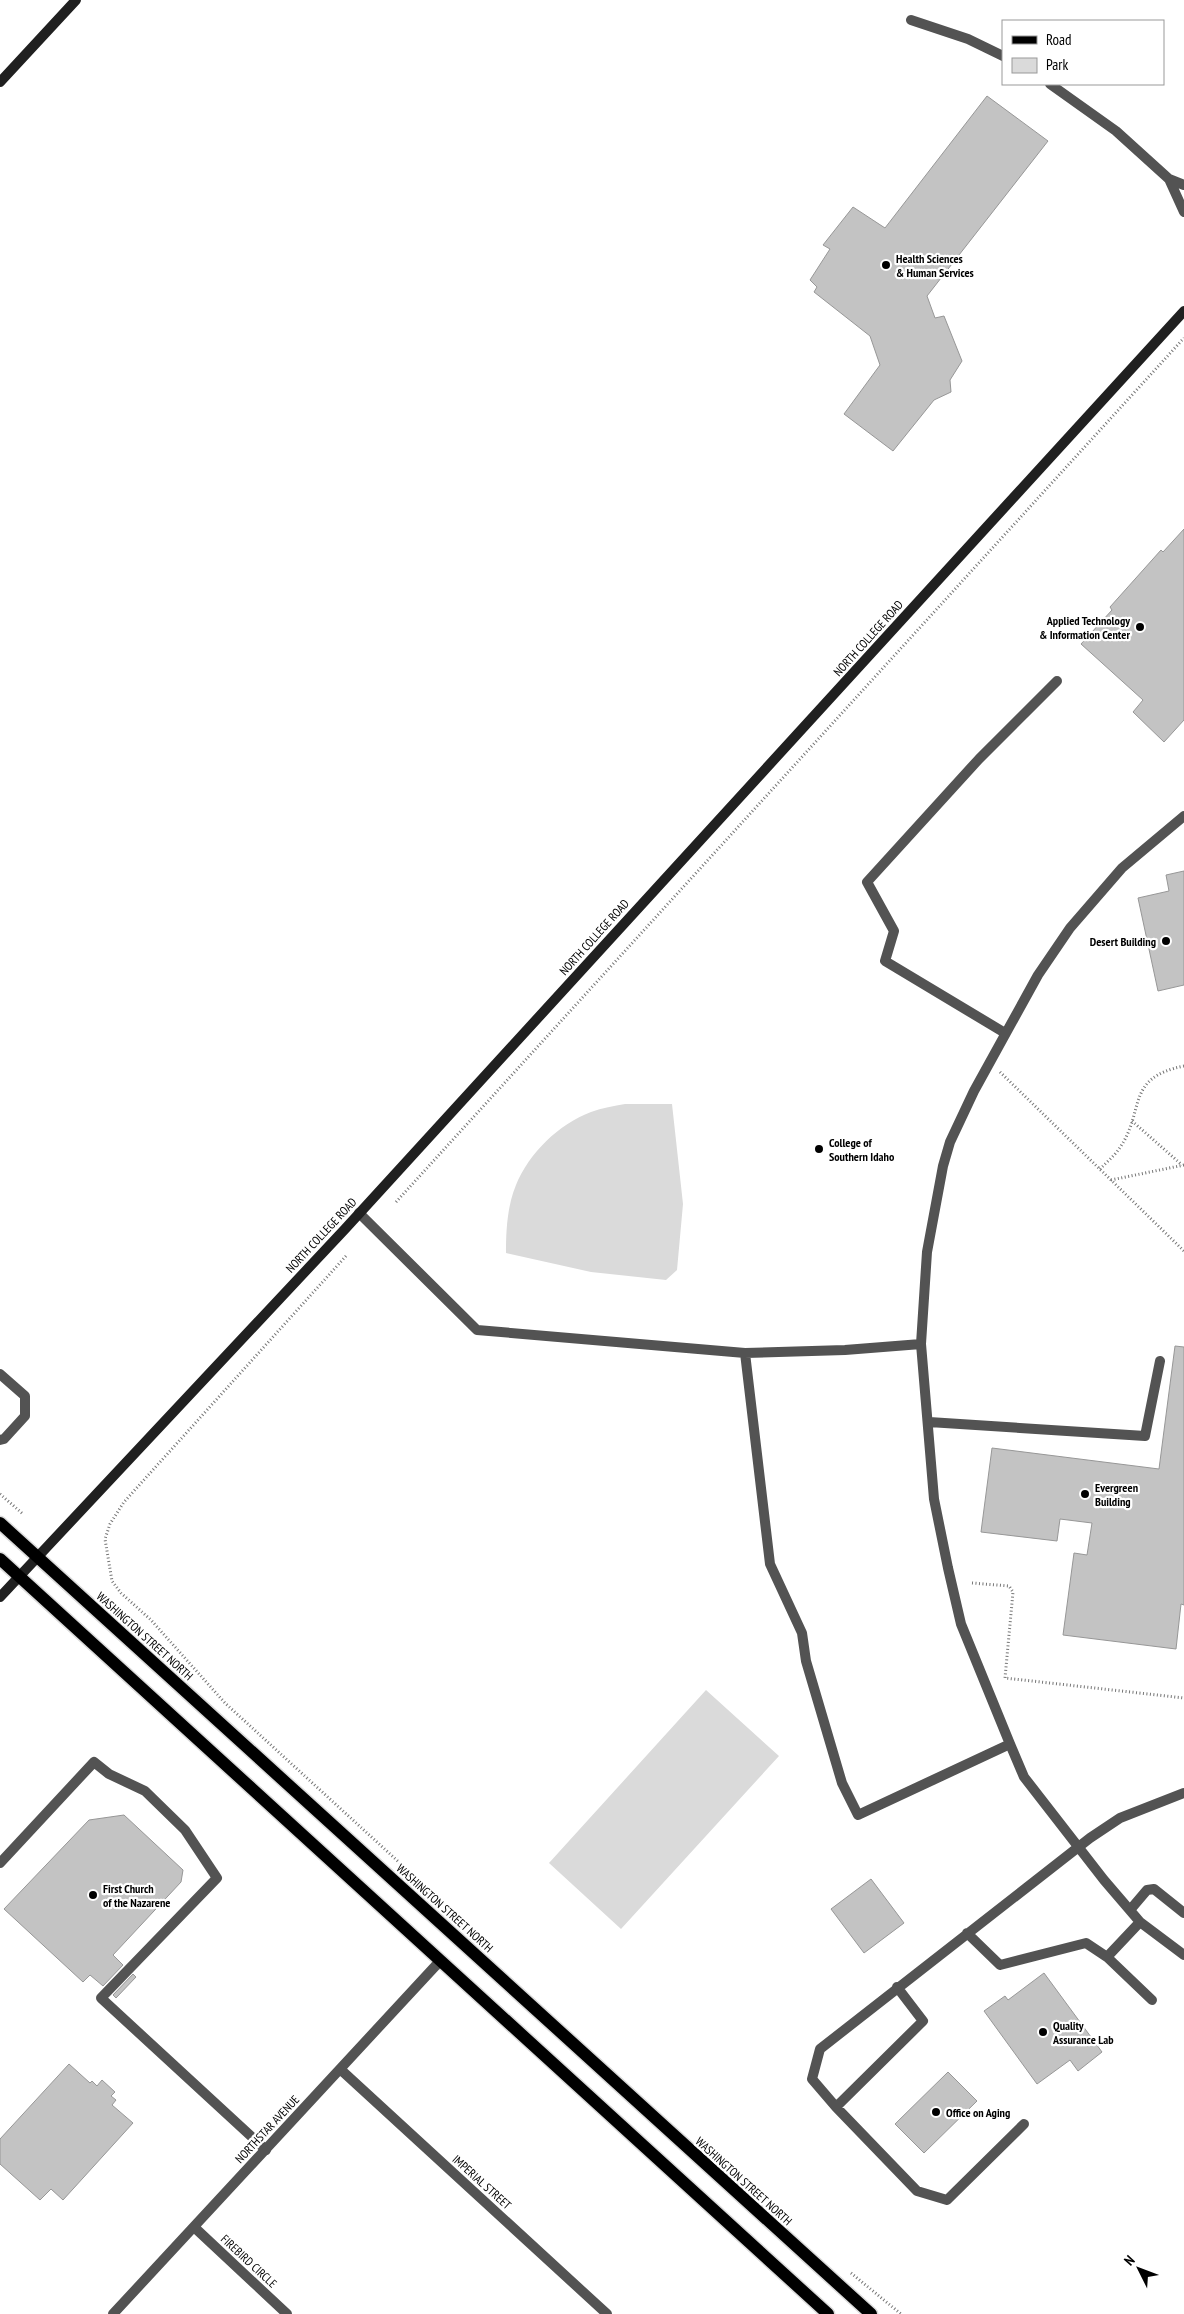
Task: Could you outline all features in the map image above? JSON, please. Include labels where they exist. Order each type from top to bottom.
[{"type":"main road","name":"WASHINGTON STREET NORTH","points":[[0,1523],[871,2314]]},
{"type":"main road","points":[[0,1559],[828,2314]]},
{"type":"street","points":[[0,82],[76,0]]},
{"type":"street","points":[[911,20],[968,39],[1002,56]]},
{"type":"street","points":[[1051,85],[1116,131],[1169,179],[1184,185]]},
{"type":"street","points":[[1169,179],[1184,212]]},
{"type":"street","name":"NORTH COLLEGE ROAD","points":[[0,1597],[36,1556],[359,1213],[1184,311]]},
{"type":"street","points":[[1005,1033],[885,961],[894,930],[867,882],[979,759],[1056,681]]},
{"type":"street","points":[[1184,816],[1122,868],[1070,928],[1038,974],[1005,1033],[950,1142],[943,1166],[926,1252],[921,1344],[934,1499],[960,1624],[1024,1777],[1078,1847],[1140,1922],[1184,1955]]},
{"type":"street","points":[[359,1213],[477,1330],[745,1353],[844,1350],[921,1344]]},
{"type":"street","points":[[745,1353],[770,1564],[802,1633],[806,1661],[842,1783],[858,1815],[1010,1744]]},
{"type":"street","points":[[929,1422],[1145,1436],[1160,1361]]},
{"type":"street","points":[[0,1374],[25,1396],[25,1416],[4,1439],[0,1440]]},
{"type":"street","points":[[0,1863],[94,1762],[109,1774],[145,1791],[185,1830],[217,1878],[101,1998],[266,2150]]},
{"type":"street","points":[[1024,2124],[947,2200],[917,2192],[836,2108],[812,2079],[820,2049],[1078,1847],[1120,1818],[1184,1793]]},
{"type":"street","points":[[1130,1910],[1147,1890],[1154,1889],[1184,1912]]},
{"type":"street","points":[[1107,1957],[1140,1922]]},
{"type":"street","points":[[967,1933],[1000,1965],[1086,1943],[1107,1957],[1152,2000]]},
{"type":"street","name":"NORTHSTAR AVENUE","points":[[113,2314],[440,1961]]},
{"type":"street","points":[[836,2108],[923,2021],[897,1987]]},
{"type":"street","name":"IMPERIAL STREET","points":[[340,2069],[607,2314]]},
{"type":"street","name":"FIREBIRD CIRCLE","points":[[194,2227],[287,2314]]},
{"type":"path","points":[[396,1202],[1184,338]]},
{"type":"path","points":[[990,1062],[1184,1251]]},
{"type":"path","points":[[1100,1169],[1120,1149],[1132,1121],[1143,1086],[1166,1070],[1184,1066]]},
{"type":"path","points":[[1132,1121],[1183,1165]]},
{"type":"path","points":[[1112,1180],[1183,1165]]},
{"type":"path","points":[[346,1256],[124,1502],[110,1524],[105,1538],[106,1554],[112,1581],[120,1593],[151,1620],[225,1703],[464,1922]]},
{"type":"path","points":[[0,1494],[23,1514]]},
{"type":"path","points":[[972,1583],[1009,1586],[1014,1592],[1005,1678],[1184,1698]]},
{"type":"path","points":[[844,2267],[901,2314]]},
{"type":"green space","points":[[625,1104],[672,1104],[683,1204],[677,1270],[666,1280],[591,1272],[506,1253],[506,1236],[513,1193],[522,1173],[537,1151],[557,1132],[579,1117],[599,1109]]},
{"type":"green space","points":[[706,1690],[779,1756],[621,1929],[549,1863]]},
{"type":"building","name":"Health Sciences & Human Services","points":[[987,96],[1048,141],[927,296],[935,318],[944,316],[962,361],[950,380],[951,392],[934,400],[893,451],[844,414],[880,365],[870,336],[814,292],[817,287],[810,280],[830,249],[823,245],[853,207],[885,228]]},
{"type":"building","name":"Applied Technology & Information Center","points":[[1184,529],[1184,720],[1164,742],[1133,712],[1143,700],[1081,644],[1112,610],[1110,607],[1161,550],[1163,552]]},
{"type":"building","name":"Desert Building","points":[[1184,871],[1184,985],[1158,991],[1138,898],[1169,891],[1166,875]]},
{"type":"building","name":"Evergreen Building","points":[[1175,1346],[1184,1347],[1184,1605],[1181,1604],[1176,1649],[1063,1635],[1074,1553],[1087,1555],[1092,1523],[1060,1519],[1057,1541],[981,1532],[992,1448],[1159,1469]]},
{"type":"building","name":"First Church of the Nazarene","points":[[124,1815],[183,1870],[181,1882],[113,1955],[123,1965],[103,1986],[90,1975],[83,1982],[4,1909],[89,1820]]},
{"type":"building","points":[[871,1879],[904,1923],[864,1953],[831,1909]]},
{"type":"building","name":"Quality Assurance Lab","points":[[1044,1973],[1102,2052],[1078,2071],[1070,2060],[1037,2084],[984,2011],[1005,1996],[1008,2000]]},
{"type":"building","points":[[133,1974],[136,1977],[116,1998],[113,1995]]},
{"type":"building","points":[[69,2064],[90,2083],[92,2081],[97,2086],[102,2080],[115,2092],[111,2096],[116,2100],[112,2105],[133,2123],[63,2200],[51,2189],[40,2200],[0,2164],[0,2139]]},
{"type":"building","name":"Office on Aging","points":[[948,2072],[977,2101],[924,2153],[895,2124]]},
{"type":"place","name":"Health Sciences & Human Services","points":[[886,265]]},
{"type":"place","name":"Applied Technology & Information Center","points":[[1140,627]]},
{"type":"place","name":"Desert Building","points":[[1166,941]]},
{"type":"place","name":"College of Southern Idaho","points":[[819,1149]]},
{"type":"place","name":"Evergreen Building","points":[[1085,1494]]},
{"type":"place","name":"First Church of the Nazarene","points":[[93,1895]]},
{"type":"place","name":"Quality Assurance Lab","points":[[1043,2032]]},
{"type":"place","name":"Office on Aging","points":[[936,2112]]}]
